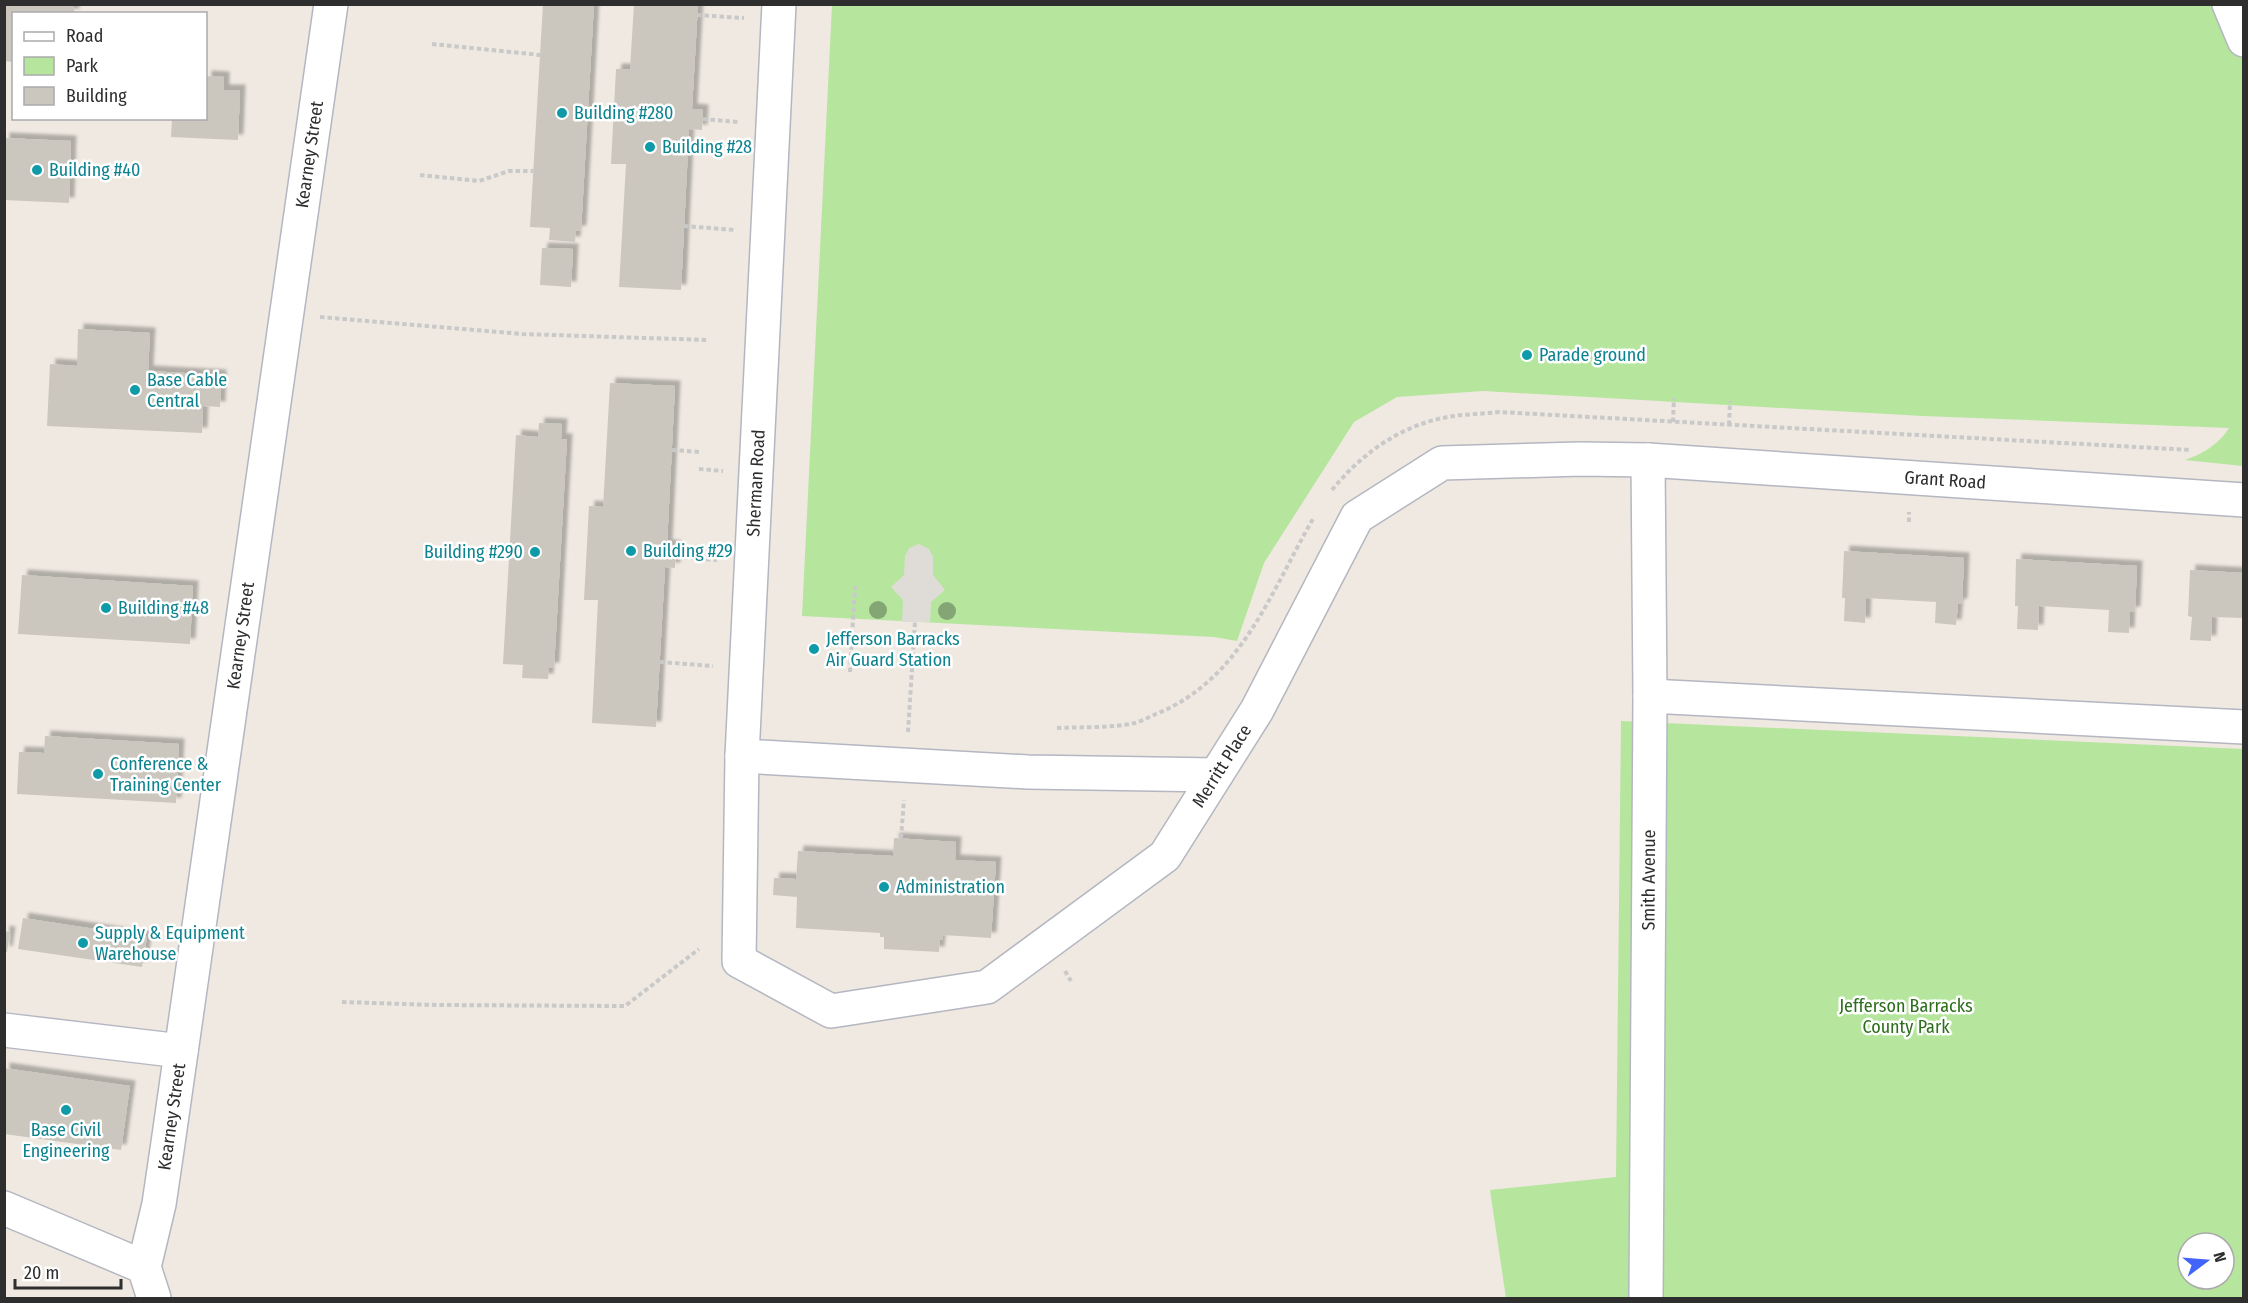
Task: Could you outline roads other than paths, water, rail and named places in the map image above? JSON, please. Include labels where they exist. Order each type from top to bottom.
[{"type":"street","name":"Kearney Street","points":[[144,1267],[159,1204],[331,4]]},
{"type":"street","name":"Sherman Road","points":[[739,961],[742,756],[779,4]]},
{"type":"street","points":[[2229,4],[2244,40]]},
{"type":"street","name":"Merritt Place","points":[[739,961],[831,1011],[987,987],[1165,856],[1257,710],[1357,518],[1442,463],[1580,459],[1648,460]]},
{"type":"street","name":"Grant Road","points":[[1648,460],[2244,500]]},
{"type":"street","name":"Smith Avenue","points":[[1646,1299],[1650,696],[1648,460]]},
{"type":"street","points":[[1650,696],[2244,728]]},
{"type":"street","points":[[742,756],[1028,772],[1216,775]]},
{"type":"street","points":[[4,1030],[181,1051]]},
{"type":"street","points":[[4,1208],[144,1267],[154,1299]]},
{"type":"place","name":"Building #280","points":[[562,113]]},
{"type":"place","name":"Building #28","points":[[650,147]]},
{"type":"place","name":"Building #40","points":[[37,170]]},
{"type":"place","name":"Parade ground","points":[[1527,355]]},
{"type":"place","name":"Base Cable Central","points":[[135,390]]},
{"type":"place","name":"Building #29","points":[[631,551]]},
{"type":"place","name":"Building #290","points":[[535,552]]},
{"type":"place","name":"Building #48","points":[[106,608]]},
{"type":"place","name":"Jefferson Barracks Air Guard Station","points":[[814,649]]},
{"type":"place","name":"Conference & Training Center","points":[[98,774]]},
{"type":"place","name":"Administration","points":[[884,887]]},
{"type":"place","name":"Supply & Equipment Warehouse","points":[[83,943]]},
{"type":"place","name":"Base Civil Engineering","points":[[66,1110]]},
{"type":"park label","name":"Jefferson Barracks County Park","points":[[1906,1016]]}]
